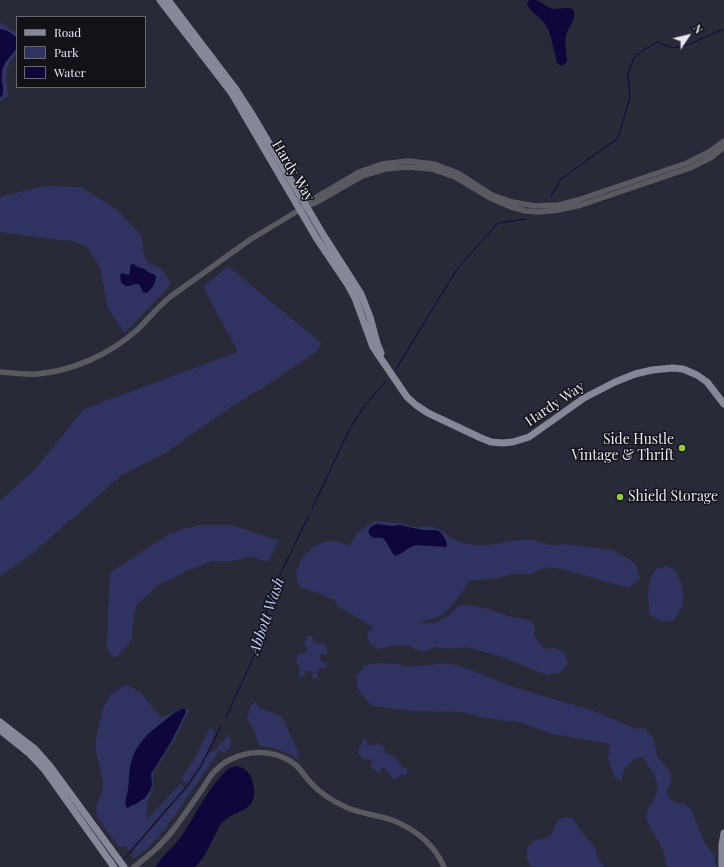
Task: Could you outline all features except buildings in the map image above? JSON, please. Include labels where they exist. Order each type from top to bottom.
[{"type":"main road","name":"Hardy Way","points":[[160,0],[231,92],[303,207],[362,294],[385,366],[408,397],[416,405],[428,413],[481,438],[491,442],[503,443],[513,442],[529,437],[584,398],[615,382],[635,374],[652,370],[673,368],[697,375],[707,382],[724,404]]},
{"type":"main road","name":"Hardy Way","points":[[168,0],[236,88],[303,207]]},
{"type":"main road","points":[[0,722],[35,749],[50,766],[124,867]]},
{"type":"main road","points":[[0,730],[30,754],[44,769],[114,867]]},
{"type":"main road","points":[[722,867],[722,845],[724,833]]},
{"type":"street","points":[[0,372],[37,374],[81,364],[102,354],[137,330],[170,297],[251,239],[303,207],[313,199],[359,172],[382,164],[408,161],[434,164],[458,173],[492,195],[512,202],[535,206],[559,205],[687,163],[708,152],[724,141]]},
{"type":"street","points":[[303,207],[315,203],[362,176],[385,169],[408,166],[432,169],[455,177],[490,198],[511,208],[539,212],[558,210],[581,205],[690,168],[712,157],[724,147]]},
{"type":"street","points":[[134,867],[155,850],[173,831],[214,772],[227,761],[238,756],[259,752],[283,757],[293,763],[302,770],[311,783],[322,793],[337,803],[391,820],[415,832],[433,847],[444,867]]},
{"type":"green space","points":[[2,23],[16,33],[16,54],[7,68],[6,82],[8,95],[0,102],[0,24]]},
{"type":"green space","points":[[45,186],[81,187],[116,209],[142,236],[143,254],[149,264],[161,268],[171,283],[125,333],[108,309],[100,267],[87,247],[71,241],[0,232],[0,198]]},
{"type":"green space","points":[[228,266],[321,343],[316,352],[264,387],[229,408],[167,452],[120,476],[32,554],[0,576],[0,501],[36,468],[84,409],[238,352],[203,287]]},
{"type":"green space","points":[[374,521],[398,523],[414,527],[429,526],[443,531],[452,539],[466,544],[484,546],[517,540],[532,540],[554,546],[562,544],[613,550],[635,563],[640,578],[629,588],[554,567],[541,569],[531,574],[511,574],[499,578],[469,581],[461,594],[447,611],[434,619],[416,623],[435,623],[449,615],[461,604],[481,607],[527,620],[534,625],[534,636],[544,649],[554,648],[564,652],[568,663],[560,673],[547,675],[499,656],[467,647],[447,649],[434,647],[424,652],[409,645],[391,646],[378,649],[369,643],[367,634],[374,627],[337,605],[335,600],[301,588],[297,581],[296,574],[304,555],[309,550],[327,541],[338,542],[348,546],[351,544],[357,533]]},
{"type":"green space","points":[[198,525],[233,525],[279,540],[268,562],[250,556],[233,561],[213,561],[186,571],[158,585],[136,606],[132,629],[132,640],[120,654],[113,658],[107,648],[110,573],[169,534]]},
{"type":"green space","points":[[665,566],[674,569],[677,573],[682,588],[683,604],[674,620],[662,622],[650,615],[648,591],[653,574],[657,569]]},
{"type":"green space","points":[[313,635],[312,638],[315,643],[324,643],[328,654],[321,655],[320,659],[323,663],[327,663],[327,668],[318,670],[318,679],[312,678],[313,672],[311,671],[306,671],[304,677],[298,676],[300,668],[295,662],[299,653],[304,654],[307,652],[307,647],[304,643],[307,637]]},
{"type":"green space","points":[[379,663],[397,664],[409,667],[447,663],[465,668],[517,688],[597,712],[636,729],[646,729],[653,738],[657,755],[670,772],[671,783],[666,793],[672,801],[684,804],[691,809],[704,841],[714,855],[716,867],[667,867],[663,850],[646,819],[647,811],[654,800],[658,789],[655,776],[643,757],[634,759],[624,769],[621,781],[615,778],[608,758],[610,745],[606,743],[552,734],[520,722],[505,721],[464,712],[414,711],[371,705],[358,690],[356,677],[364,666]]},
{"type":"green space","points":[[126,684],[140,692],[161,717],[185,707],[189,710],[175,739],[153,774],[153,789],[147,803],[147,819],[180,784],[185,788],[129,851],[125,846],[119,847],[97,817],[96,807],[102,792],[103,782],[96,752],[96,739],[103,709],[110,695]]},
{"type":"green space","points":[[255,702],[260,708],[276,714],[283,719],[299,753],[298,760],[280,750],[259,746],[255,732],[247,718],[251,705]]},
{"type":"green space","points":[[210,728],[215,732],[210,746],[200,766],[187,784],[182,780],[183,776],[195,758]]},
{"type":"green space","points":[[229,734],[229,738],[231,739],[230,749],[223,753],[220,750],[166,828],[147,849],[133,859],[131,855],[136,847],[191,783],[208,754],[216,749]]},
{"type":"green space","points":[[363,738],[367,739],[368,745],[373,746],[376,743],[385,748],[384,751],[386,753],[395,757],[403,768],[407,768],[407,775],[401,775],[394,780],[387,773],[385,768],[381,768],[380,773],[370,767],[372,764],[371,760],[363,759],[357,751],[361,747]]},
{"type":"green space","points":[[564,817],[573,818],[578,827],[595,848],[598,859],[605,867],[531,867],[527,859],[527,848],[535,840],[547,838],[552,834],[556,822]]},
{"type":"water","points":[[529,0],[536,0],[552,9],[569,8],[574,11],[574,17],[565,39],[567,62],[562,66],[557,62],[550,34],[546,25],[528,7],[527,4]]},
{"type":"water","points":[[0,30],[8,31],[16,37],[16,49],[7,60],[2,71],[3,91],[0,98]]},
{"type":"water","points":[[133,263],[156,276],[153,286],[146,293],[143,292],[139,284],[126,286],[121,282],[121,273],[129,275],[130,266]]},
{"type":"water","points":[[376,524],[393,526],[399,525],[423,530],[439,531],[444,537],[447,546],[416,545],[395,556],[384,539],[374,538],[369,534],[369,529]]},
{"type":"water","points":[[185,708],[186,712],[171,742],[151,774],[151,789],[145,798],[127,808],[125,802],[128,790],[130,765],[136,750],[153,730],[174,713]]},
{"type":"water","points":[[234,766],[243,768],[250,775],[254,789],[254,797],[251,803],[242,811],[224,820],[209,847],[195,867],[155,867],[188,827],[206,796],[220,777]]},
{"type":"waterway","points":[[551,196],[561,179],[618,138],[630,97],[628,73],[634,58],[657,42],[674,48],[690,44],[724,29]]},
{"type":"waterway","points":[[396,369],[457,269],[498,223],[526,219]]},
{"type":"waterway","name":"Abbott Wash","points":[[312,509],[350,428],[365,405],[386,381]]},
{"type":"waterway","name":"Abbott Wash","points":[[226,717],[259,645],[268,604],[276,583],[309,515]]},
{"type":"waterway","name":"Abbott Wash","points":[[124,859],[186,787],[201,766],[221,726]]},
{"type":"place","name":"Side Hustle Vintage & Thrift","points":[[682,448]]},
{"type":"place","name":"Shield Storage","points":[[620,497]]}]
